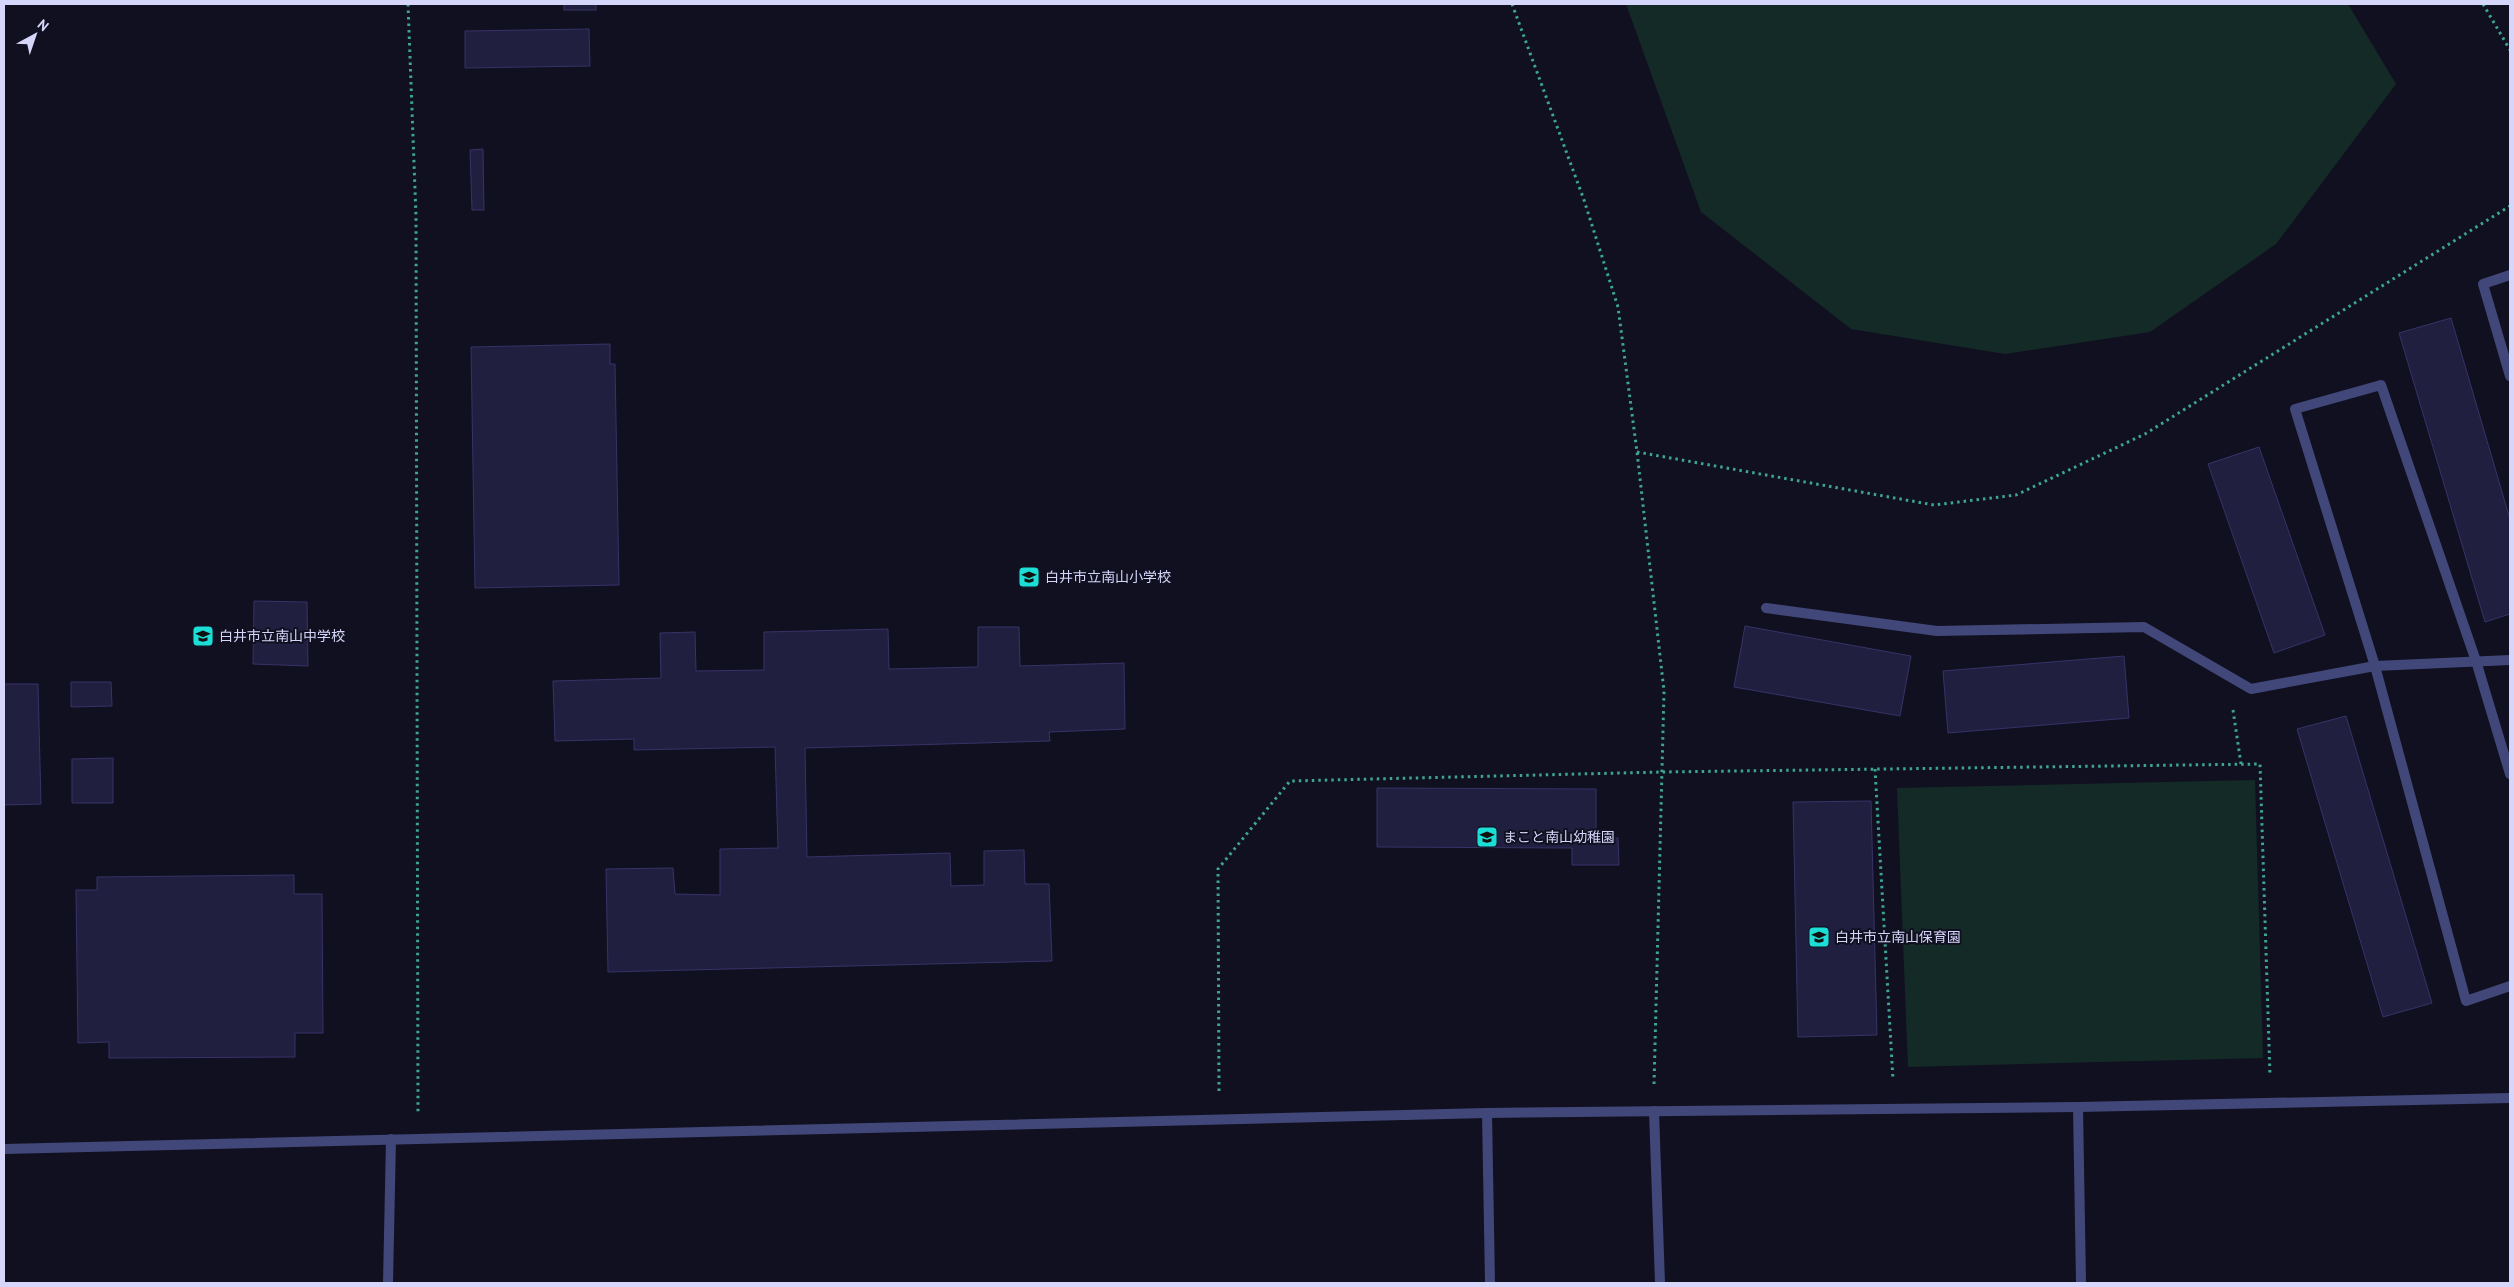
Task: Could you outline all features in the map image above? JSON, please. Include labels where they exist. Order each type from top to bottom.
[{"type":"street","points":[[2510,275],[2483,284],[2510,376]]},
{"type":"street","points":[[2510,774],[2476,661],[2381,385],[2295,409],[2375,666],[2466,1001],[2510,986]]},
{"type":"street","points":[[1766,608],[1937,631],[2144,627],[2250,689],[2375,666],[2510,660]]},
{"type":"street","points":[[4,1149],[1487,1113],[2078,1107],[2510,1098]]},
{"type":"street","points":[[2078,1107],[2081,1283]]},
{"type":"street","points":[[1654,1111],[1660,1283]]},
{"type":"street","points":[[1487,1113],[1490,1283]]},
{"type":"street","points":[[388,1283],[391,1139]]},
{"type":"path","points":[[408,4],[416,216],[415,419],[418,570],[416,1090],[419,1138]]},
{"type":"path","points":[[1512,4],[1584,200],[1618,307],[1637,452],[1664,691],[1654,1111]]},
{"type":"path","points":[[2483,4],[2510,50]]},
{"type":"path","points":[[1637,452],[1934,505],[2016,495],[2145,434],[2510,206]]},
{"type":"path","points":[[2227,676],[2242,764]]},
{"type":"path","points":[[1219,1120],[1218,869],[1290,780],[1662,772],[2260,764],[2271,1103]]},
{"type":"path","points":[[1875,769],[1894,1108]]},
{"type":"green space","points":[[1626,4],[2348,4],[2396,84],[2276,244],[2150,332],[2005,354],[1851,329],[1701,212]]},
{"type":"green space","points":[[2255,780],[2263,1058],[1908,1067],[1897,788]]},
{"type":"building","points":[[564,4],[596,4],[596,10],[564,10]]},
{"type":"building","points":[[589,29],[590,66],[465,68],[465,31]]},
{"type":"building","points":[[483,149],[484,210],[472,210],[470,150]]},
{"type":"building","points":[[2451,318],[2510,519],[2510,614],[2485,622],[2399,333]]},
{"type":"building","points":[[610,344],[610,364],[615,364],[619,585],[475,588],[471,347]]},
{"type":"building","points":[[2259,447],[2325,635],[2274,653],[2208,464]]},
{"type":"building","points":[[254,601],[307,602],[308,666],[253,664]]},
{"type":"building","points":[[1745,626],[1911,656],[1900,716],[1734,687]]},
{"type":"building","points":[[978,627],[1019,627],[1020,666],[1124,663],[1125,729],[1049,732],[1050,741],[805,748],[807,857],[950,853],[951,886],[984,885],[984,851],[1024,850],[1025,884],[1049,884],[1052,961],[608,972],[606,869],[673,868],[675,894],[720,895],[720,849],[778,848],[775,747],[634,750],[634,739],[555,741],[553,681],[661,678],[660,633],[695,632],[696,671],[764,670],[764,632],[888,629],[889,669],[978,667]]},
{"type":"building","points":[[2124,656],[2129,718],[1948,733],[1943,671]]},
{"type":"building","points":[[71,682],[111,682],[112,706],[71,707]]},
{"type":"building","points":[[4,684],[38,684],[41,804],[4,805]]},
{"type":"building","points":[[2346,716],[2432,1003],[2383,1017],[2297,729]]},
{"type":"building","points":[[113,758],[113,803],[72,803],[72,759]]},
{"type":"building","points":[[1377,788],[1596,789],[1596,837],[1618,838],[1619,865],[1572,865],[1572,848],[1377,847]]},
{"type":"building","points":[[1871,801],[1877,1035],[1798,1037],[1793,802]]},
{"type":"building","points":[[294,875],[294,894],[322,894],[323,1033],[295,1033],[295,1057],[109,1058],[109,1042],[78,1043],[76,890],[97,890],[97,877]]},
{"type":"place","name":"白井市立南山小学校","points":[[1029,577]]},
{"type":"place","name":"白井市立南山中学校","points":[[203,636]]},
{"type":"place","name":"まこと南山幼稚園","points":[[1487,837]]},
{"type":"place","name":"白井市立南山保育園","points":[[1819,937]]}]
